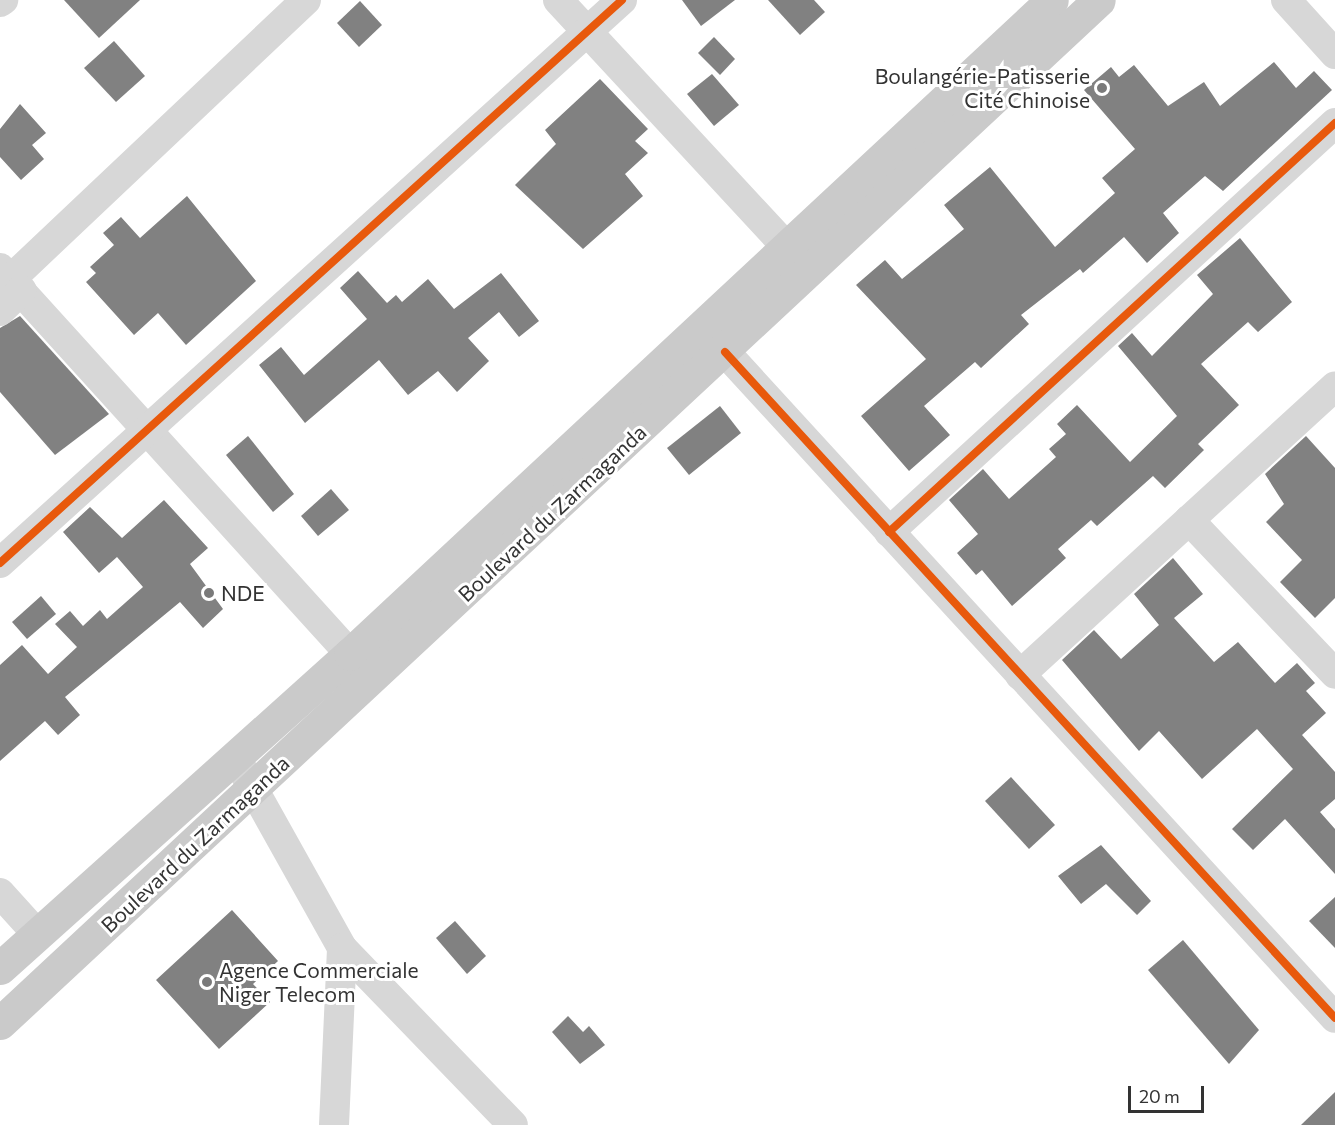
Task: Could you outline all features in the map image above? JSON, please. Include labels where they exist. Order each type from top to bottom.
[{"type":"main road","name":"Boulevard du Zarmaganda","points":[[0,968],[350,654],[1052,0]]},
{"type":"main road","name":"Boulevard du Zarmaganda","points":[[0,1023],[725,352],[1099,0]]},
{"type":"main road","points":[[643,381],[668,405]]},
{"type":"street","points":[[0,311],[11,279],[306,0]]},
{"type":"street","points":[[558,0],[787,247]]},
{"type":"street","points":[[0,563],[622,0]]},
{"type":"street","points":[[1286,0],[1335,54]]},
{"type":"street","points":[[889,532],[1335,123]]},
{"type":"street","points":[[11,279],[150,428],[350,654]]},
{"type":"street","points":[[725,352],[1335,1018]]},
{"type":"street","points":[[1020,675],[1335,386]]},
{"type":"street","points":[[1189,520],[1335,674]]},
{"type":"street","points":[[236,758],[251,793],[342,948],[513,1125]]},
{"type":"street","points":[[0,893],[37,934]]},
{"type":"street","points":[[334,1125],[342,948]]},
{"type":"building","points":[[64,0],[140,0],[99,38]]},
{"type":"building","points":[[682,0],[735,0],[701,26]]},
{"type":"building","points":[[768,0],[814,0],[825,12],[800,35]]},
{"type":"building","points":[[360,1],[382,25],[359,47],[337,23]]},
{"type":"building","points":[[714,37],[735,59],[720,75],[698,53]]},
{"type":"building","points":[[114,41],[145,76],[116,102],[84,68]]},
{"type":"building","points":[[1274,62],[1296,88],[1314,71],[1332,90],[1223,191],[1205,176],[1163,213],[1179,233],[1147,263],[1124,237],[1083,273],[1080,269],[1021,315],[1029,324],[981,368],[975,362],[924,406],[950,435],[909,471],[861,416],[926,359],[856,285],[885,260],[902,279],[964,229],[944,205],[990,167],[1055,247],[1115,193],[1102,178],[1135,149],[1084,90],[1111,67],[1119,77],[1134,65],[1168,106],[1204,82],[1220,106]]},
{"type":"building","points":[[712,74],[739,105],[714,126],[687,94]]},
{"type":"building","points":[[600,79],[648,129],[635,141],[648,153],[625,174],[643,196],[583,249],[515,185],[556,144],[545,130]]},
{"type":"building","points":[[20,104],[46,133],[32,145],[44,159],[21,180],[0,157],[0,129]]},
{"type":"building","points":[[187,196],[256,281],[186,345],[158,313],[134,335],[86,282],[96,273],[90,267],[114,245],[103,233],[121,217],[140,238]]},
{"type":"building","points":[[1240,238],[1292,302],[1258,332],[1248,322],[1201,364],[1239,405],[1198,444],[1204,450],[1165,488],[1153,476],[1097,526],[1091,520],[1058,549],[1066,558],[1012,606],[982,570],[976,575],[957,553],[978,534],[949,500],[983,469],[1009,499],[1056,457],[1049,449],[1066,434],[1057,424],[1077,405],[1130,462],[1177,416],[1118,346],[1132,333],[1152,356],[1213,294],[1197,275]]},
{"type":"building","points":[[358,271],[387,303],[396,295],[402,302],[428,279],[454,309],[501,273],[539,321],[519,337],[499,312],[468,338],[489,361],[457,392],[438,371],[408,395],[379,360],[305,423],[259,365],[281,347],[304,375],[367,319],[340,288]]},
{"type":"building","points":[[20,316],[109,414],[55,455],[0,392],[0,328]]},
{"type":"building","points":[[720,406],[741,433],[689,475],[667,448]]},
{"type":"building","points":[[248,436],[294,494],[273,512],[226,455]]},
{"type":"building","points":[[1306,436],[1335,468],[1335,598],[1315,618],[1280,582],[1302,560],[1266,522],[1284,504],[1265,474]]},
{"type":"building","points":[[331,489],[349,510],[318,536],[301,516]]},
{"type":"building","points":[[164,500],[208,548],[190,564],[223,609],[203,628],[180,602],[65,697],[80,715],[58,735],[45,721],[0,761],[0,665],[22,645],[48,674],[77,647],[55,624],[70,611],[83,626],[100,610],[107,619],[143,587],[117,557],[99,573],[63,532],[90,507],[122,538]]},
{"type":"building","points":[[1173,558],[1203,594],[1174,618],[1214,662],[1238,642],[1275,683],[1297,663],[1315,683],[1306,691],[1326,713],[1302,735],[1335,772],[1335,799],[1320,812],[1335,829],[1335,874],[1285,819],[1253,850],[1232,829],[1293,769],[1257,729],[1202,779],[1159,731],[1139,751],[1062,660],[1094,630],[1121,659],[1159,625],[1134,594]]},
{"type":"building","points":[[41,596],[56,614],[27,639],[12,622]]},
{"type":"building","points":[[1011,777],[1055,825],[1029,849],[985,801]]},
{"type":"building","points":[[1101,845],[1151,901],[1137,915],[1106,884],[1081,904],[1058,876]]},
{"type":"building","points":[[1335,897],[1335,948],[1309,921]]},
{"type":"building","name":"Agence Commerciale Niger Telecom","points":[[232,910],[278,961],[253,984],[270,1002],[219,1049],[156,980]]},
{"type":"building","points":[[455,921],[486,956],[467,974],[436,938]]},
{"type":"building","points":[[1183,940],[1259,1030],[1229,1064],[1148,970]]},
{"type":"building","points":[[568,1016],[583,1032],[589,1026],[605,1045],[580,1064],[552,1032]]},
{"type":"building","points":[[1335,1092],[1335,1125],[1301,1125]]},
{"type":"cycle path","points":[[0,563],[622,0]]},
{"type":"cycle path","points":[[889,532],[1335,123]]},
{"type":"cycle path","points":[[725,352],[1335,1018]]},
{"type":"place","name":"Boulangérie-Patisserie Cité Chinoise","points":[[1102,88]]},
{"type":"place","name":"NDE","points":[[209,593]]},
{"type":"place","name":"Agence Commerciale Niger Telecom","points":[[207,982]]}]
